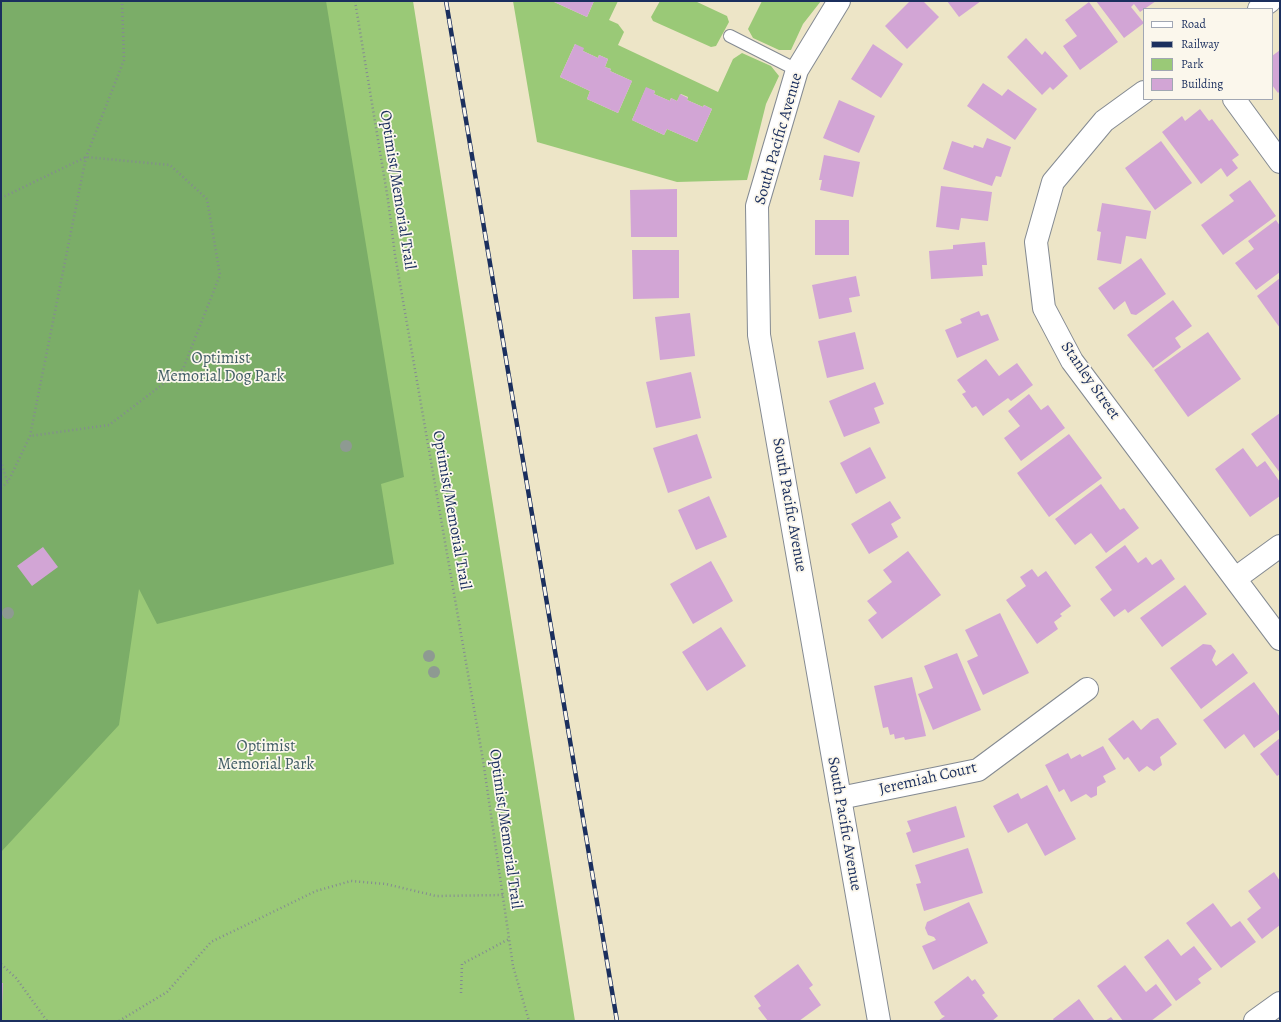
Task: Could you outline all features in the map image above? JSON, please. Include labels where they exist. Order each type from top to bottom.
[{"type":"street","name":"South Pacific Avenue","points":[[839,1],[797,70],[757,206],[759,335],[879,1021]]},
{"type":"street","points":[[1260,8],[1270,1]]},
{"type":"street","name":"Stanley Street","points":[[1143,93],[1104,121],[1053,182],[1036,242],[1044,308],[1072,361],[1236,578],[1280,639]]},
{"type":"street","points":[[1235,100],[1280,162]]},
{"type":"street","points":[[1236,578],[1280,546]]},
{"type":"street","name":"Jeremiah Court","points":[[840,798],[978,770],[1087,689]]},
{"type":"street","points":[[1256,1021],[1280,1003]]},
{"type":"lane","points":[[730,36],[797,70]]},
{"type":"path","points":[[1,488],[8,482],[30,436],[86,157],[124,60],[122,1]]},
{"type":"path","name":"Optimist/Memorial Trail","points":[[355,1],[388,200],[395,255],[483,760],[513,966],[528,1021]]},
{"type":"path","points":[[1,198],[86,157],[170,166],[207,199],[220,275],[183,369],[109,425],[30,436]]},
{"type":"path","points":[[1,461],[8,482]]},
{"type":"path","points":[[119,1021],[167,992],[211,942],[316,891],[351,881],[386,884],[436,896],[503,895]]},
{"type":"path","points":[[461,993],[462,964],[509,939]]},
{"type":"path","points":[[1,964],[16,978],[46,1021]]},
{"type":"green space","name":"Optimist Memorial Park","points":[[1,1],[413,1],[575,1021],[1,1021]]},
{"type":"green space","name":"Optimist Memorial Dog Park","points":[[1,1],[326,1],[404,477],[381,484],[394,564],[157,624],[139,589],[119,725],[1,852]]},
{"type":"green space","points":[[513,1],[552,1],[587,17],[594,1],[618,1],[609,20],[618,24],[624,32],[618,45],[718,92],[733,59],[742,53],[771,66],[779,76],[766,104],[747,180],[677,182],[537,142]],"holes":[[[575,44],[583,51],[598,58],[599,55],[608,59],[605,67],[611,69],[610,71],[632,81],[618,113],[587,99],[590,91],[560,77]],[[646,88],[655,91],[654,94],[670,101],[671,98],[677,101],[681,94],[688,97],[687,100],[712,109],[697,142],[667,129],[664,135],[632,120]]]},
{"type":"green space","points":[[660,1],[695,1],[727,16],[729,22],[716,46],[711,47],[653,21],[651,17]]},
{"type":"green space","points":[[762,1],[821,1],[803,24],[791,50],[779,50],[753,38],[748,29]]},
{"type":"building","points":[[552,1],[594,1],[587,17]]},
{"type":"building","points":[[910,1],[923,1],[939,17],[907,49],[885,26]]},
{"type":"building","points":[[947,1],[981,1],[959,17]]},
{"type":"building","points":[[1096,1],[1156,1],[1146,8],[1143,8],[1140,12],[1134,4],[1131,7],[1143,24],[1124,38]]},
{"type":"building","points":[[1089,2],[1118,42],[1080,70],[1063,46],[1077,36],[1065,20]]},
{"type":"building","points":[[1026,38],[1042,55],[1045,51],[1068,76],[1053,90],[1050,87],[1042,95],[1007,57]]},
{"type":"building","points":[[575,44],[584,48],[583,51],[598,58],[599,55],[608,59],[605,67],[611,69],[610,71],[632,81],[618,113],[587,99],[590,91],[560,77]]},
{"type":"building","points":[[873,44],[903,64],[881,98],[851,79]]},
{"type":"building","points":[[1280,50],[1280,91],[1278,93],[1273,86],[1273,55]]},
{"type":"building","points":[[983,83],[1002,96],[1008,89],[1037,109],[1015,140],[967,106]]},
{"type":"building","points":[[646,87],[655,91],[654,94],[670,101],[671,98],[677,101],[680,94],[688,98],[687,100],[712,109],[697,142],[667,129],[664,135],[632,120]]},
{"type":"building","points":[[839,100],[875,116],[859,153],[823,138]]},
{"type":"building","points":[[1200,109],[1209,121],[1212,119],[1239,155],[1232,160],[1238,168],[1227,177],[1221,168],[1201,184],[1162,132],[1182,116],[1185,121]]},
{"type":"building","points":[[987,138],[1011,147],[1001,177],[996,176],[992,186],[943,169],[952,141],[973,148],[974,145],[983,148]]},
{"type":"building","points":[[1161,141],[1192,183],[1155,210],[1125,168]]},
{"type":"building","points":[[824,155],[860,162],[853,197],[820,190],[822,180],[819,180]]},
{"type":"building","points":[[1250,180],[1276,216],[1223,255],[1201,225],[1234,201],[1229,195]]},
{"type":"building","points":[[941,186],[992,192],[988,221],[961,218],[959,230],[936,227]]},
{"type":"building","points":[[677,189],[677,237],[631,237],[630,190]]},
{"type":"building","points":[[1102,203],[1151,211],[1146,239],[1126,236],[1121,264],[1097,260],[1101,232],[1097,231]]},
{"type":"building","points":[[815,220],[849,220],[849,255],[815,255]]},
{"type":"building","points":[[1276,220],[1280,226],[1280,272],[1256,290],[1235,263],[1254,249],[1248,241]]},
{"type":"building","points":[[985,242],[987,265],[982,265],[983,276],[931,279],[929,251],[953,249],[953,245]]},
{"type":"building","points":[[632,250],[679,250],[679,298],[633,299]]},
{"type":"building","points":[[1141,258],[1166,294],[1136,315],[1131,314],[1125,301],[1114,310],[1098,288]]},
{"type":"building","points":[[856,276],[860,296],[849,298],[852,312],[819,319],[812,285]]},
{"type":"building","points":[[1280,278],[1280,328],[1257,296]]},
{"type":"building","points":[[1173,300],[1192,326],[1175,338],[1181,347],[1153,368],[1127,335]]},
{"type":"building","points":[[979,311],[981,316],[988,314],[999,340],[957,358],[945,330],[962,323],[960,319]]},
{"type":"building","points":[[690,313],[695,356],[660,360],[655,317]]},
{"type":"building","points":[[855,332],[864,369],[827,378],[818,341]]},
{"type":"building","points":[[1208,332],[1241,379],[1188,417],[1154,370]]},
{"type":"building","points":[[986,359],[999,376],[1017,363],[1033,385],[1011,401],[1008,398],[983,416],[976,406],[972,408],[962,394],[966,392],[957,380]]},
{"type":"building","points":[[691,372],[701,418],[656,428],[646,382]]},
{"type":"building","points":[[875,382],[884,404],[874,408],[880,423],[844,437],[829,401]]},
{"type":"building","points":[[1029,394],[1041,410],[1048,405],[1065,428],[1021,461],[1004,438],[1020,426],[1008,411]]},
{"type":"building","points":[[1280,413],[1280,473],[1251,434]]},
{"type":"building","points":[[697,434],[712,478],[668,493],[653,448]]},
{"type":"building","points":[[1069,434],[1102,478],[1049,517],[1017,473]]},
{"type":"building","points":[[870,447],[886,478],[856,494],[840,463]]},
{"type":"building","points":[[1243,448],[1257,467],[1265,461],[1280,482],[1280,496],[1250,517],[1215,469]]},
{"type":"building","points":[[1101,484],[1120,510],[1124,508],[1139,528],[1106,553],[1091,533],[1075,545],[1055,519]]},
{"type":"building","points":[[709,496],[727,537],[696,550],[678,510]]},
{"type":"building","points":[[890,501],[901,518],[891,524],[898,537],[869,554],[851,524]]},
{"type":"building","points":[[1125,545],[1138,563],[1146,557],[1152,565],[1161,559],[1175,579],[1128,613],[1125,609],[1114,617],[1100,599],[1112,590],[1095,567]]},
{"type":"building","points":[[43,547],[58,567],[32,586],[17,566]]},
{"type":"building","points":[[908,551],[941,595],[882,639],[868,620],[877,613],[867,601],[892,582],[883,570]]},
{"type":"building","points":[[711,561],[733,601],[693,624],[670,584]]},
{"type":"building","points":[[1032,569],[1038,577],[1046,571],[1071,606],[1060,614],[1062,616],[1054,622],[1058,629],[1037,644],[1006,600],[1026,586],[1020,577]]},
{"type":"building","points":[[1185,585],[1207,614],[1162,647],[1140,618]]},
{"type":"building","points":[[1000,613],[1029,673],[983,695],[967,661],[978,656],[965,630]]},
{"type":"building","points":[[721,627],[746,666],[707,691],[682,652]]},
{"type":"building","points":[[1203,644],[1211,645],[1216,651],[1212,660],[1216,666],[1233,653],[1248,673],[1201,709],[1170,668]]},
{"type":"building","points":[[957,653],[981,710],[933,730],[918,694],[933,688],[924,666]]},
{"type":"building","points":[[912,677],[926,736],[905,740],[904,737],[895,739],[894,734],[890,735],[888,727],[883,728],[874,686]]},
{"type":"building","points":[[1254,682],[1280,717],[1280,729],[1254,748],[1244,734],[1225,749],[1203,720]]},
{"type":"building","points":[[1158,718],[1177,744],[1160,757],[1162,765],[1154,771],[1147,766],[1139,772],[1128,757],[1124,760],[1108,739],[1133,720],[1141,730],[1152,720]]},
{"type":"building","points":[[1280,738],[1280,774],[1277,776],[1260,754]]},
{"type":"building","points":[[1103,746],[1116,769],[1103,776],[1106,782],[1097,787],[1097,795],[1091,798],[1086,794],[1071,802],[1064,789],[1059,792],[1045,765],[1068,753],[1071,759],[1080,754],[1082,757]]},
{"type":"building","points":[[1047,785],[1076,839],[1045,856],[1027,823],[1008,833],[993,806],[1018,793],[1021,799]]},
{"type":"building","points":[[956,806],[965,837],[913,853],[906,833],[911,831],[907,821]]},
{"type":"building","points":[[968,848],[983,893],[924,911],[916,884],[921,883],[915,865]]},
{"type":"building","points":[[1274,872],[1280,881],[1280,925],[1262,939],[1247,919],[1261,908],[1248,891]]},
{"type":"building","points":[[969,902],[988,943],[933,970],[922,946],[936,940],[934,937],[928,935],[925,928],[927,922]]},
{"type":"building","points":[[1213,903],[1231,927],[1240,921],[1256,942],[1221,968],[1186,923]]},
{"type":"building","points":[[1168,939],[1181,956],[1194,946],[1212,969],[1198,979],[1201,983],[1176,1001],[1144,957]]},
{"type":"building","points":[[798,964],[813,985],[809,988],[821,1005],[799,1021],[768,1021],[758,1008],[761,1006],[754,996]]},
{"type":"building","points":[[1125,965],[1146,992],[1156,984],[1172,1005],[1151,1021],[1123,1021],[1097,986]]},
{"type":"building","points":[[968,976],[972,981],[975,979],[985,993],[982,995],[998,1016],[992,1021],[938,1021],[945,1016],[942,1015],[934,1002]]},
{"type":"building","points":[[1,983],[3,983],[2,1011],[1,1011]]},
{"type":"building","points":[[1079,999],[1095,1021],[1054,1021],[1053,1019]]},
{"type":"building","points":[[1111,1017],[1114,1021],[1105,1021]]},
{"type":"railway","points":[[446,1],[617,1021]]}]
